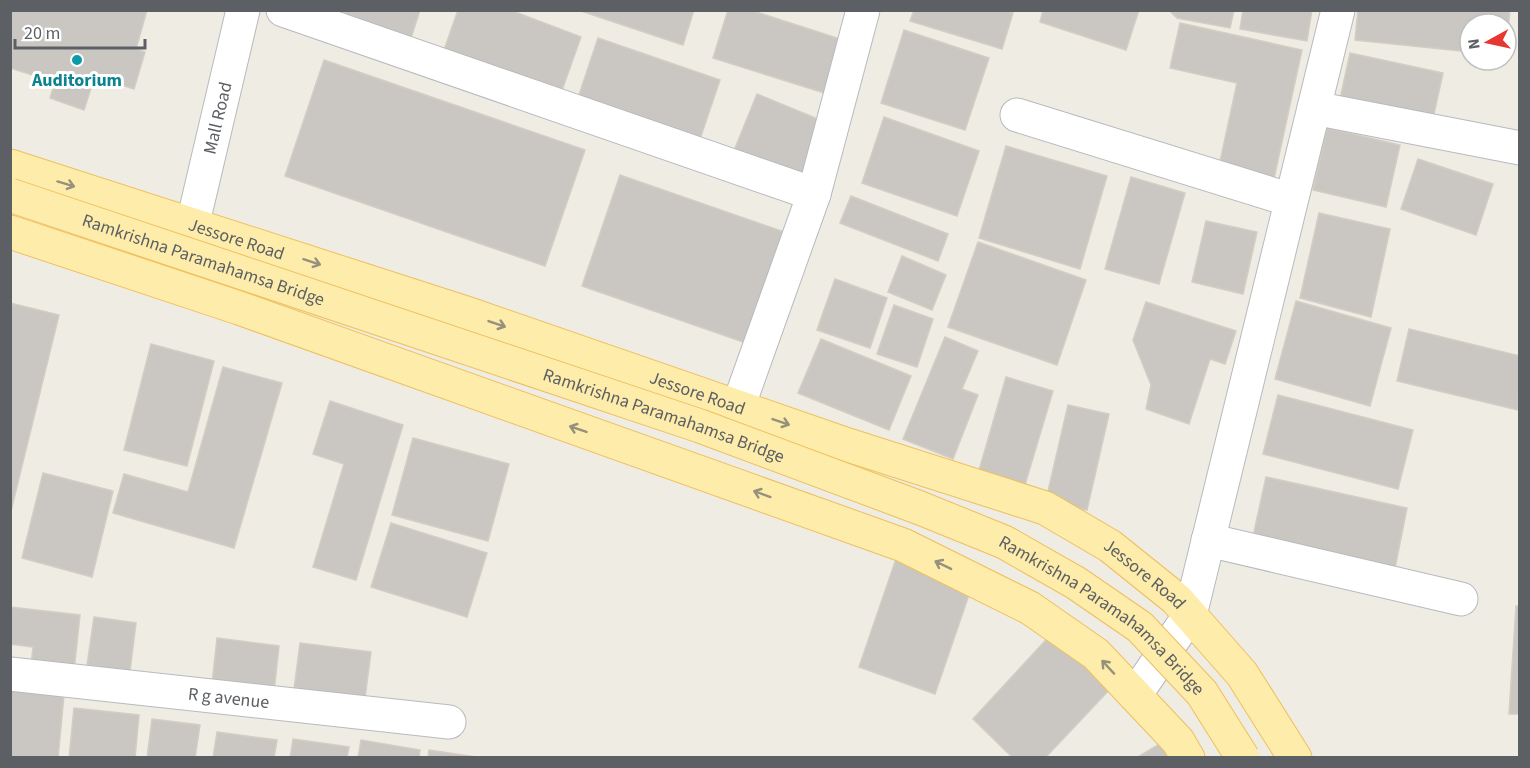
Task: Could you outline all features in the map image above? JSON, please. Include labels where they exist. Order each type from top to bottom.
[{"type":"main road","name":"Jessore Road","points":[[10,166],[469,314],[848,445],[1045,508],[1110,546],[1176,599],[1242,674],[1295,758]]},
{"type":"main road","name":"Ramkrishna Paramahamsa Bridge","points":[[10,195],[700,426],[920,508],[1004,542],[1076,583],[1140,627],[1202,693],[1243,758]]},
{"type":"main road","points":[[10,232],[250,312],[903,546],[1030,608],[1096,654],[1178,741],[1188,758]]},
{"type":"street","name":"Mall Road","points":[[198,225],[195,214],[243,10]]},
{"type":"street","points":[[283,10],[814,194]]},
{"type":"street","points":[[738,407],[814,194],[863,10]]},
{"type":"street","points":[[1135,695],[1190,615],[1338,10]]},
{"type":"street","points":[[1314,108],[1520,148]]},
{"type":"street","points":[[1017,115],[1291,200]]},
{"type":"street","points":[[1208,540],[1461,598]]},
{"type":"street","name":"R g avenue","points":[[10,674],[449,722]]},
{"type":"building","name":"Auditorium","points":[[10,10],[147,10],[136,49],[145,52],[134,89],[95,76],[84,110],[50,98],[55,82],[10,68]]},
{"type":"building","points":[[346,10],[420,10],[411,38],[344,16]]},
{"type":"building","points":[[458,10],[510,10],[581,37],[561,93],[444,50]]},
{"type":"building","points":[[578,10],[694,10],[683,45]]},
{"type":"building","points":[[728,10],[750,10],[846,41],[831,95],[713,58]]},
{"type":"building","points":[[914,10],[1005,10],[1013,13],[1002,49],[910,21]]},
{"type":"building","points":[[1043,10],[1139,10],[1126,50],[1040,22]]},
{"type":"building","points":[[1169,10],[1234,10],[1230,28],[1177,18]]},
{"type":"building","points":[[1243,10],[1312,10],[1307,41],[1240,29]]},
{"type":"building","points":[[1358,10],[1510,10],[1510,12],[1458,12],[1458,51],[1355,40]]},
{"type":"building","points":[[1180,23],[1302,50],[1273,183],[1218,171],[1237,83],[1170,68]]},
{"type":"building","points":[[904,30],[989,58],[965,130],[881,103]]},
{"type":"building","points":[[598,38],[720,80],[700,139],[578,98]]},
{"type":"building","points":[[1350,53],[1443,73],[1432,123],[1339,104]]},
{"type":"building","points":[[324,60],[585,150],[545,266],[285,176]]},
{"type":"building","points":[[757,94],[825,122],[801,181],[733,153]]},
{"type":"building","points":[[884,117],[979,151],[957,216],[862,183]]},
{"type":"building","points":[[1327,128],[1400,145],[1386,207],[1313,190]]},
{"type":"building","points":[[1006,146],[1107,176],[1080,269],[979,238]]},
{"type":"building","points":[[1418,159],[1493,184],[1476,235],[1401,209]]},
{"type":"building","points":[[620,175],[787,233],[749,344],[582,286]]},
{"type":"building","points":[[1131,177],[1185,193],[1159,284],[1105,269]]},
{"type":"building","points":[[851,196],[948,234],[938,261],[840,223]]},
{"type":"building","points":[[1319,213],[1390,229],[1371,317],[1300,298]]},
{"type":"building","points":[[1206,221],[1257,232],[1243,294],[1192,282]]},
{"type":"building","points":[[978,242],[1086,280],[1057,365],[948,327]]},
{"type":"building","points":[[902,256],[946,275],[932,310],[888,292]]},
{"type":"building","points":[[835,279],[887,298],[870,348],[817,330]]},
{"type":"building","points":[[1296,301],[1391,328],[1370,406],[1275,379]]},
{"type":"building","points":[[1146,302],[1236,331],[1225,364],[1210,359],[1189,424],[1146,409],[1151,385],[1133,340]]},
{"type":"building","points":[[10,303],[59,315],[10,515]]},
{"type":"building","points":[[894,305],[933,319],[917,367],[877,354]]},
{"type":"building","points":[[1409,329],[1520,356],[1518,410],[1397,381]]},
{"type":"building","points":[[945,337],[978,351],[962,389],[978,395],[953,459],[903,439]]},
{"type":"building","points":[[821,339],[911,376],[889,430],[798,393]]},
{"type":"building","points":[[151,344],[214,361],[187,466],[124,450]]},
{"type":"building","points":[[223,367],[282,383],[234,548],[113,513],[124,474],[188,492]]},
{"type":"building","points":[[1006,377],[1053,391],[1024,488],[978,474]]},
{"type":"building","points":[[1278,395],[1413,430],[1398,489],[1263,454]]},
{"type":"building","points":[[330,401],[403,425],[356,580],[313,567],[344,464],[313,454]]},
{"type":"building","points":[[1068,405],[1109,414],[1087,510],[1046,500]]},
{"type":"building","points":[[413,438],[509,464],[488,541],[392,515]]},
{"type":"building","points":[[43,473],[113,491],[92,577],[22,558]]},
{"type":"building","points":[[1266,477],[1407,508],[1394,573],[1252,541]]},
{"type":"building","points":[[391,523],[487,553],[467,617],[371,587]]},
{"type":"building","points":[[896,559],[972,586],[935,694],[859,667]]},
{"type":"building","points":[[1516,606],[1520,606],[1520,714],[1509,714]]},
{"type":"building","points":[[10,607],[80,615],[74,671],[31,666],[33,647],[10,644]]},
{"type":"building","points":[[94,617],[136,623],[130,671],[87,665]]},
{"type":"building","points":[[1055,630],[1113,686],[1045,758],[1013,758],[973,719]]},
{"type":"building","points":[[217,638],[279,646],[273,701],[211,693]]},
{"type":"building","points":[[300,643],[371,652],[364,706],[293,697]]},
{"type":"building","points":[[11,689],[64,695],[58,758],[10,758]]},
{"type":"building","points":[[74,708],[139,715],[135,758],[69,758]]},
{"type":"building","points":[[152,719],[200,725],[195,758],[147,758]]},
{"type":"building","points":[[217,732],[277,740],[274,758],[213,758]]},
{"type":"building","points":[[293,739],[349,747],[347,758],[290,758]]},
{"type":"building","points":[[361,740],[420,750],[419,758],[358,758]]},
{"type":"building","points":[[1161,743],[1170,758],[1136,758]]},
{"type":"building","points":[[429,750],[483,758],[428,758]]},
{"type":"place","name":"Auditorium","points":[[77,60]]}]
